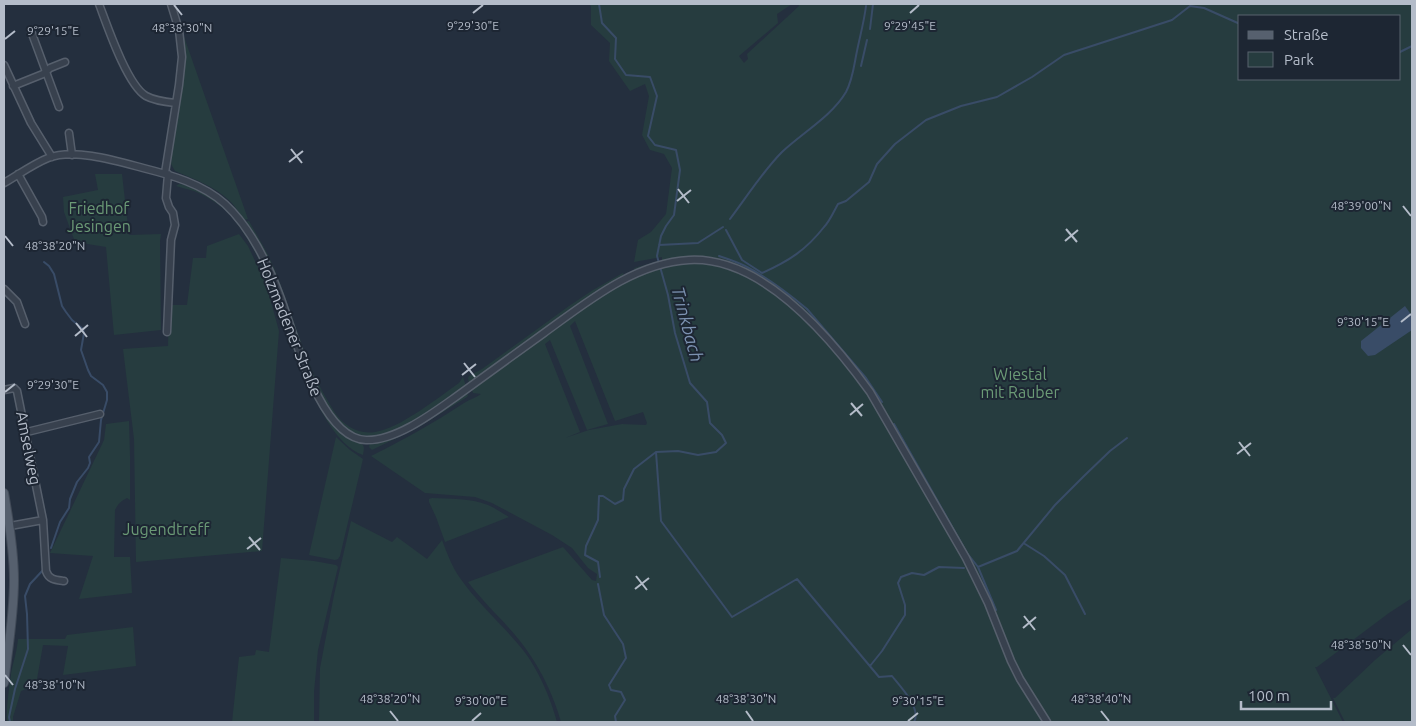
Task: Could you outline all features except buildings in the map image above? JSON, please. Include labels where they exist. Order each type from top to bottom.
[{"type":"main road","points":[[4,493],[10,526],[14,579],[14,600],[4,683]]},
{"type":"street","points":[[99,4],[115,46],[134,83],[144,95],[176,104]]},
{"type":"street","points":[[167,332],[171,240],[175,225],[173,213],[166,203],[166,174],[182,57],[179,30],[171,4]]},
{"type":"street","points":[[31,31],[59,107]]},
{"type":"street","points":[[13,86],[43,74],[46,70],[65,62]]},
{"type":"street","points":[[4,65],[31,123],[52,157],[4,183]]},
{"type":"street","points":[[69,133],[72,155]]},
{"type":"street","name":"Holzmadener Straße","points":[[52,157],[72,155],[95,156],[114,160],[191,183],[223,202],[242,222],[259,251],[280,295],[306,371],[326,410],[340,429],[360,439],[368,440],[388,436],[435,411],[593,299],[630,277],[658,266],[688,260],[712,261],[742,271],[759,280],[790,301],[810,320],[858,376],[883,414],[966,558],[988,603],[1011,661],[1047,722]]},
{"type":"street","points":[[18,174],[43,222]]},
{"type":"street","points":[[4,289],[17,302],[25,324]]},
{"type":"street","name":"Amselweg","points":[[4,390],[14,388],[17,391],[27,432],[43,520],[47,576],[54,580],[64,580]]},
{"type":"street","points":[[27,432],[100,414]]},
{"type":"street","points":[[10,526],[43,520]]},
{"type":"green space","name":"Wiestal mit Rauber","points":[[589,4],[792,4],[777,14],[778,23],[739,56],[744,63],[748,59],[747,54],[799,6],[798,4],[1412,4],[1412,598],[1315,667],[1343,722],[561,722],[547,684],[532,657],[468,582],[563,547],[592,580],[596,581],[597,574],[588,568],[572,548],[552,535],[492,503],[475,497],[425,493],[371,456],[481,394],[473,393],[471,388],[618,286],[571,309],[469,383],[469,376],[482,369],[569,306],[623,273],[624,276],[636,271],[634,268],[662,260],[662,257],[634,262],[638,240],[651,232],[666,214],[672,168],[664,154],[650,150],[642,135],[649,96],[645,84],[630,91],[609,61],[610,43],[591,25],[591,6]],"holes":[[[575,321],[615,421],[643,412],[647,423],[646,425],[622,424],[589,430],[565,438],[580,432],[545,344],[550,340],[587,430],[608,424],[570,326]]]},
{"type":"green space","points":[[182,31],[248,219],[244,220],[232,203],[217,191],[204,183],[175,171],[171,164],[183,71]]},
{"type":"green space","name":"Friedhof Jesingen","points":[[95,174],[122,174],[129,235],[161,234],[161,330],[114,335],[106,247],[75,242],[64,212],[63,197],[98,190]]},
{"type":"green space","points":[[179,184],[195,188],[209,195],[233,216],[243,229],[267,271],[316,398],[327,417],[339,431],[363,445],[363,455],[345,443],[328,423],[300,366],[266,276],[256,254],[242,231],[219,205],[192,190],[176,186]]},
{"type":"green space","points":[[249,221],[274,268],[304,350],[318,382],[340,420],[358,431],[375,432],[385,430],[418,412],[459,383],[463,377],[465,386],[405,426],[380,435],[368,436],[354,433],[342,426],[329,410],[314,383],[245,222]]},
{"type":"green space","name":"Jugendtreff","points":[[239,234],[248,246],[266,284],[279,331],[262,551],[136,562],[134,439],[123,349],[168,346],[169,305],[187,305],[193,258],[206,258],[207,246]]},
{"type":"green space","points":[[466,393],[467,397],[419,427],[372,450],[369,447],[370,443],[383,441]]},
{"type":"green space","points":[[129,421],[130,500],[127,498],[123,500],[115,510],[114,557],[130,557],[132,593],[79,599],[93,556],[50,553],[104,440],[106,424]]},
{"type":"green space","points":[[336,437],[363,459],[340,556],[335,560],[309,555]]},
{"type":"green space","points":[[429,499],[474,501],[491,506],[509,517],[445,542],[429,502]]},
{"type":"green space","points":[[351,521],[392,542],[397,537],[427,559],[442,540],[452,565],[460,578],[529,658],[543,685],[557,722],[319,722],[320,668]]},
{"type":"green space","points":[[281,558],[314,561],[338,567],[318,650],[314,692],[314,722],[232,722],[239,657],[255,655],[256,650],[269,652]]},
{"type":"green space","points":[[133,627],[136,666],[63,675],[68,646],[43,645],[36,685],[21,691],[13,722],[7,722],[9,686],[18,639],[65,639],[67,635]]},
{"type":"green space","points":[[1412,629],[1412,722],[1345,722],[1333,698]]},
{"type":"water","points":[[1405,306],[1412,316],[1412,330],[1375,355],[1368,356],[1361,348],[1361,341]]},
{"type":"waterway","name":"Trinkbach","points":[[599,4],[602,23],[616,38],[615,59],[626,75],[650,77],[657,96],[648,136],[655,145],[676,150],[680,170],[674,215],[661,236],[657,256],[668,295],[675,333],[690,383],[707,402],[710,423],[722,435],[726,443],[716,452],[698,455],[678,451],[656,452],[634,469],[624,489],[623,500],[615,504],[603,496],[599,496],[598,520],[586,546],[585,555],[598,562],[600,577]]},
{"type":"waterway","points":[[870,29],[873,4]]},
{"type":"waterway","points":[[730,219],[775,159],[825,117],[846,92],[853,72],[866,6]]},
{"type":"waterway","points":[[726,230],[742,260],[762,273],[789,259],[811,242],[828,222],[838,204],[846,201],[869,182],[877,164],[895,144],[926,120],[961,106],[997,97],[1032,77],[1064,55],[1172,20],[1190,6],[1204,8],[1238,23]]},
{"type":"waterway","points":[[861,66],[867,40]]},
{"type":"waterway","points":[[1401,52],[1412,46]]},
{"type":"waterway","points":[[659,245],[698,243],[723,227]]},
{"type":"waterway","points":[[719,256],[761,275],[807,309],[866,378],[882,402]]},
{"type":"waterway","points":[[44,262],[54,274],[62,306],[72,320],[83,329],[81,350],[88,370],[91,376],[103,385],[107,392],[107,400],[101,420],[99,442],[89,457],[90,463],[88,468],[77,482],[70,499],[69,508],[60,522],[51,548]]},
{"type":"waterway","points":[[894,424],[967,553],[978,567],[996,610]]},
{"type":"waterway","points":[[978,567],[1017,551],[1055,505],[1110,451],[1127,438]]},
{"type":"waterway","points":[[656,452],[661,521],[732,617],[797,579],[879,677],[892,676],[913,704],[916,717],[914,722]]},
{"type":"waterway","points":[[1025,544],[1044,556],[1065,575],[1085,614]]},
{"type":"waterway","points":[[870,666],[905,615],[905,605],[898,583],[901,577],[912,573],[924,575],[939,567],[964,568]]},
{"type":"waterway","points":[[10,722],[9,717],[15,689],[28,649],[25,596],[30,584],[44,569]]},
{"type":"waterway","name":"Trinkbach","points":[[598,584],[604,615],[623,644],[626,658],[609,685],[611,690],[621,692],[625,700],[615,716],[616,722]]}]
